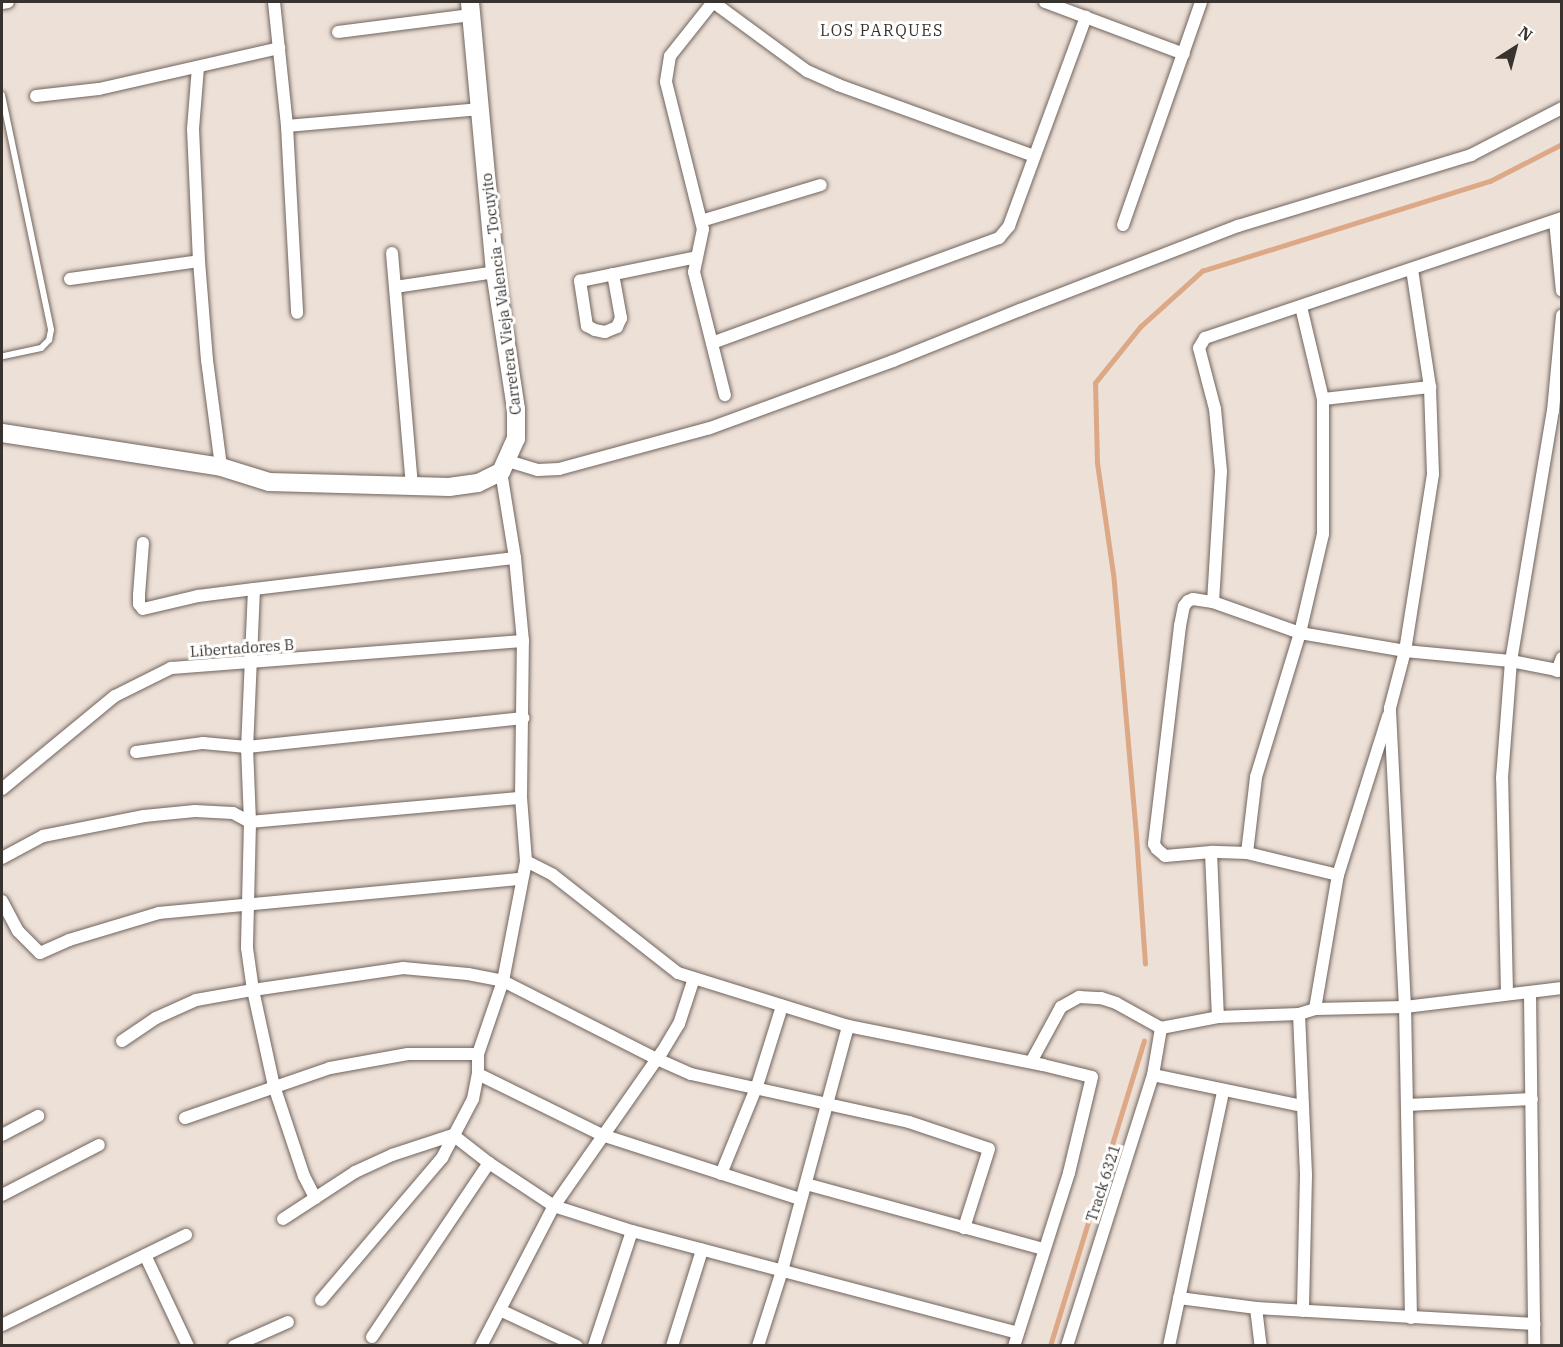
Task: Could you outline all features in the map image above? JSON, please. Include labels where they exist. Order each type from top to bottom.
[{"type":"street","points":[[2,3],[8,2]]},
{"type":"street","points":[[273,2],[287,126],[297,312]]},
{"type":"street","points":[[725,395],[694,272],[703,230],[666,82],[670,57],[713,2],[807,71],[838,85],[1034,156]]},
{"type":"street","points":[[1045,2],[1184,54]]},
{"type":"street","points":[[1123,225],[1201,2]]},
{"type":"street","points":[[338,32],[471,8]]},
{"type":"street","name":"Carretera Vieja Valencia - Tocuyito","points":[[471,8],[495,272],[516,409],[516,440],[504,466]]},
{"type":"street","points":[[712,343],[999,238],[1009,226],[1086,17]]},
{"type":"street","points":[[36,96],[99,89],[279,48]]},
{"type":"street","points":[[198,67],[193,129],[199,261],[207,360],[221,467]]},
{"type":"street","points":[[2,433],[221,467],[269,482],[412,488],[478,483],[504,466],[559,469],[752,414],[1238,226],[1471,155],[1562,108]]},
{"type":"street","points":[[287,126],[480,109]]},
{"type":"street","points":[[701,220],[821,185]]},
{"type":"street","points":[[1214,602],[1221,471],[1215,409],[1200,343],[1205,338],[1558,220],[1562,291]]},
{"type":"street","points":[[392,253],[412,488]]},
{"type":"street","points":[[613,274],[621,318],[617,327],[605,332],[595,330],[586,326],[580,281],[613,274],[697,257]]},
{"type":"street","points":[[70,279],[199,261]]},
{"type":"street","points":[[1315,1009],[1338,875],[1390,708],[1405,651],[1433,474],[1430,387],[1412,270]]},
{"type":"street","points":[[395,287],[495,272]]},
{"type":"street","points":[[1247,853],[1256,777],[1300,633],[1323,534],[1323,399],[1301,307]]},
{"type":"street","points":[[1507,993],[1502,778],[1510,661],[1553,411],[1562,315]]},
{"type":"street","points":[[1323,399],[1430,387]]},
{"type":"street","points":[[321,1300],[442,1158],[473,1099],[478,1074],[478,1054],[503,981],[520,879],[526,861],[521,798],[524,640],[504,466]]},
{"type":"street","points":[[143,543],[139,604],[143,609],[198,597],[254,589],[515,558]]},
{"type":"street","points":[[254,589],[248,747],[250,822],[247,948],[253,990],[274,1086],[304,1176],[315,1198]]},
{"type":"street","points":[[1338,875],[1247,853],[1211,852],[1165,856],[1154,844],[1184,606],[1193,599],[1214,602],[1300,633],[1405,651],[1510,661],[1559,671],[1562,658]]},
{"type":"street","name":"Libertadores B","points":[[2,789],[115,696],[171,668],[524,640]]},
{"type":"street","points":[[1390,708],[1405,1007],[1411,1318]]},
{"type":"street","points":[[136,752],[203,743],[248,747],[523,718]]},
{"type":"street","points":[[2,858],[43,836],[144,816],[195,811],[233,813],[250,822],[521,798]]},
{"type":"street","points":[[1211,852],[1218,1017]]},
{"type":"street","points":[[526,861],[553,874],[678,973],[848,1026],[1031,1062],[1092,1077],[1069,1173],[1014,1346]]},
{"type":"street","points":[[2,901],[18,931],[40,953],[69,940],[159,913],[520,879]]},
{"type":"street","points":[[122,1041],[156,1018],[196,1000],[253,990],[403,968],[468,974],[503,981],[691,1074],[757,1086],[909,1122],[989,1149],[964,1228]]},
{"type":"street","points":[[481,1346],[554,1206],[679,1024],[694,978]]},
{"type":"street","points":[[1031,1062],[1061,1007],[1079,997],[1101,998],[1116,1003],[1161,1028],[1218,1017],[1299,1014],[1315,1009],[1405,1007],[1507,993],[1530,994],[1562,988]]},
{"type":"street","points":[[1530,994],[1534,1346]]},
{"type":"street","points":[[721,1174],[757,1086],[782,1006]]},
{"type":"street","points":[[1299,1014],[1306,1175],[1304,1311]]},
{"type":"street","points":[[758,1346],[782,1271],[848,1026]]},
{"type":"street","name":"Track 6321","points":[[1067,1346],[1153,1076],[1161,1028]]},
{"type":"street","points":[[185,1118],[330,1068],[408,1054],[478,1054]]},
{"type":"street","points":[[478,1074],[602,1135],[800,1198]]},
{"type":"street","points":[[1153,1076],[1303,1106]]},
{"type":"street","points":[[1169,1346],[1223,1091]]},
{"type":"street","points":[[1407,1105],[1532,1099]]},
{"type":"street","points":[[2,1135],[38,1116]]},
{"type":"street","points":[[453,1135],[489,1163],[554,1206],[632,1231],[1018,1333]]},
{"type":"street","points":[[283,1219],[356,1172],[383,1159],[453,1135]]},
{"type":"street","points":[[2,1195],[99,1145]]},
{"type":"street","points":[[372,1337],[489,1163]]},
{"type":"street","points":[[806,1184],[1043,1249]]},
{"type":"street","points":[[594,1346],[632,1231]]},
{"type":"street","points":[[2,1325],[186,1235]]},
{"type":"street","points":[[672,1346],[702,1250]]},
{"type":"street","points":[[145,1255],[188,1346]]},
{"type":"street","points":[[1179,1298],[1256,1308],[1535,1324]]},
{"type":"street","points":[[1256,1308],[1261,1346]]},
{"type":"street","points":[[501,1310],[577,1346]]},
{"type":"street","points":[[234,1346],[288,1322]]},
{"type":"lane","points":[[2,95],[51,330],[49,340],[41,348],[2,356]]},
{"type":"waterway","points":[[1145,964],[1113,574],[1097,463],[1095,383],[1140,327],[1202,271],[1490,181],[1562,144]]},
{"type":"waterway","points":[[1050,1346],[1144,1041]]},
{"type":"district","name":"LOS PARQUES","points":[[882,30]]}]
